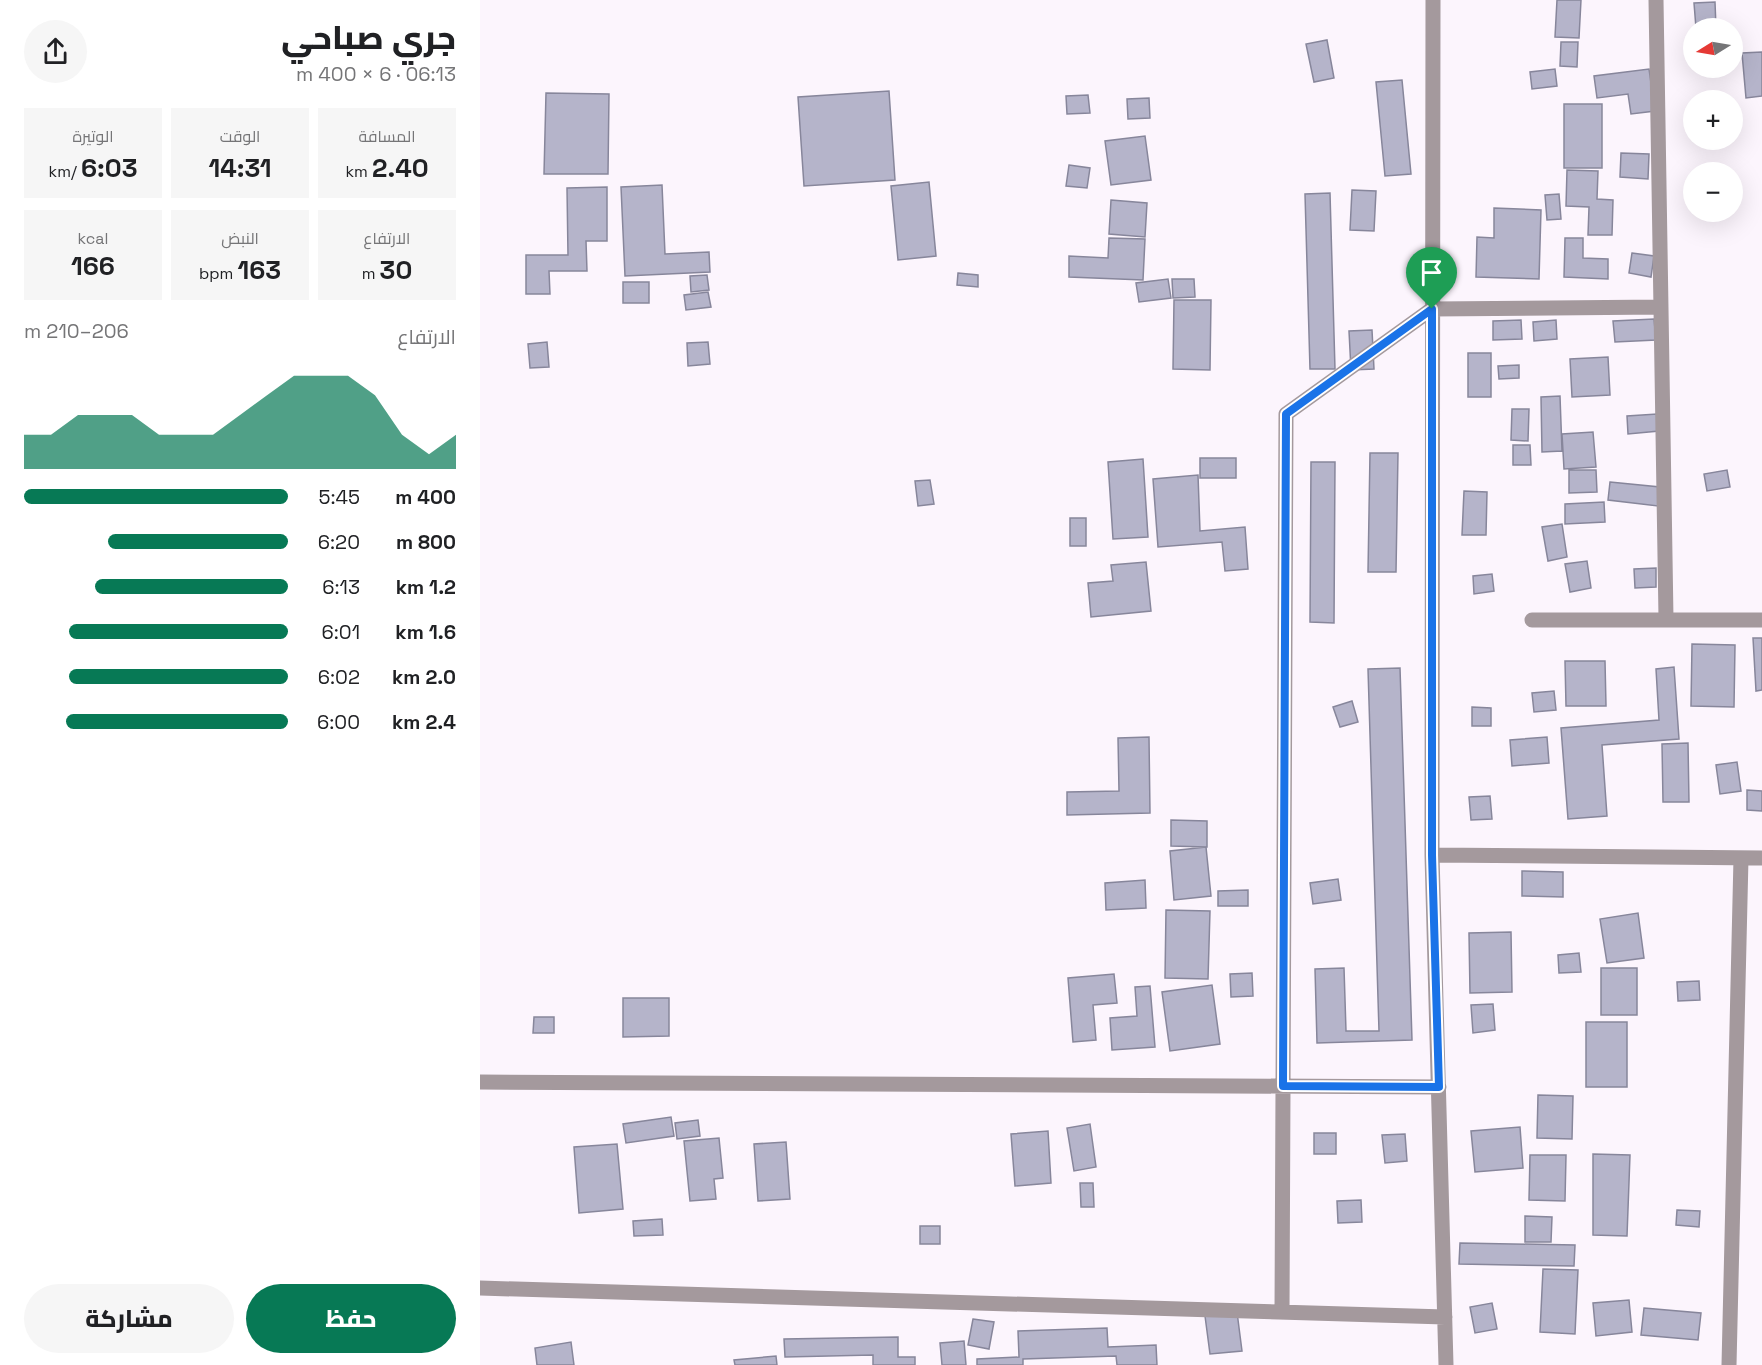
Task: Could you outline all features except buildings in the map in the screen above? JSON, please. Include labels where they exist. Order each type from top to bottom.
[{"type":"street","points":[[1433,0],[1432,855],[1446,1365]]},
{"type":"street","points":[[1656,0],[1666,618]]},
{"type":"street","points":[[1282,1312],[1286,414],[1432,309],[1661,307]]},
{"type":"street","points":[[1532,620],[1666,618],[1762,620]]},
{"type":"street","points":[[1432,855],[1762,858]]},
{"type":"street","points":[[1729,1365],[1741,858]]},
{"type":"street","points":[[480,1082],[1439,1087]]},
{"type":"street","points":[[480,1288],[1445,1317]]},
{"type":"route","points":[[1432,309],[1432,855],[1439,1087],[1283,1086],[1286,414],[1432,309]]}]
